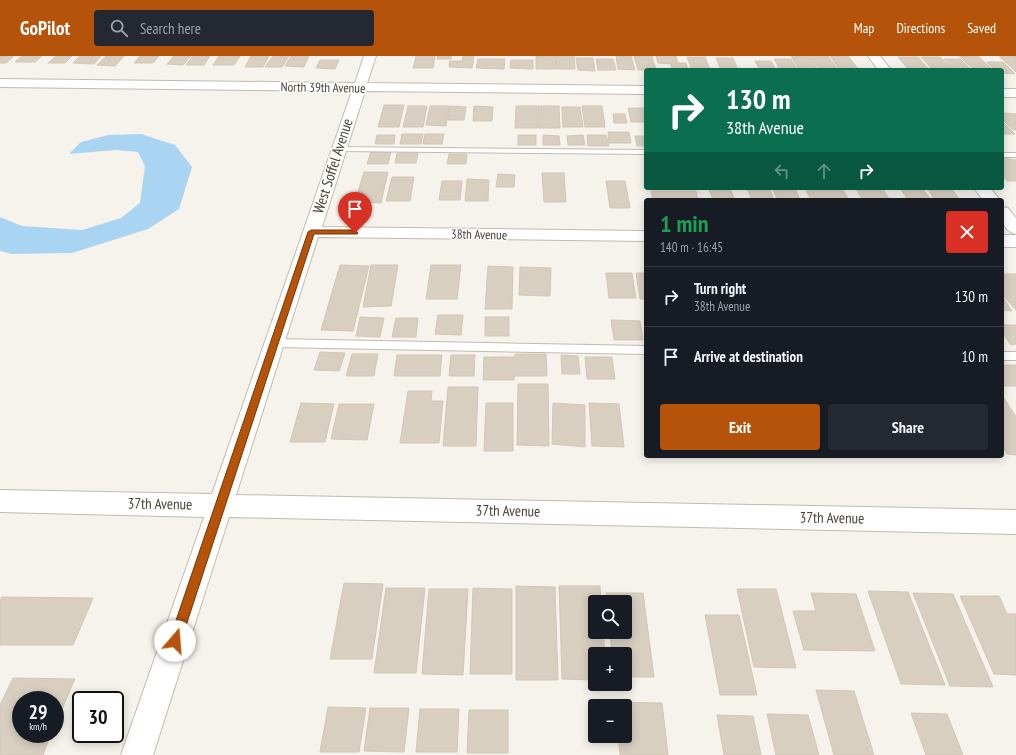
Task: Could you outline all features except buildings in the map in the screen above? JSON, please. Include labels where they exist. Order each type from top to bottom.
[{"type":"street","name":"West Soffel Avenue","points":[[137,755],[370,56]]},
{"type":"street","points":[[874,56],[883,68]]},
{"type":"street","name":"North 39th Avenue","points":[[0,83],[644,90]]},
{"type":"street","points":[[1004,93],[1016,93]]},
{"type":"street","points":[[984,190],[990,198]]},
{"type":"street","points":[[1004,214],[1016,229]]},
{"type":"street","name":"38th Avenue","points":[[311,232],[644,236]]},
{"type":"street","points":[[1004,241],[1016,241]]},
{"type":"street","name":"37th Avenue","points":[[0,501],[1016,522]]},
{"type":"lane","points":[[339,149],[644,152]]},
{"type":"lane","points":[[1004,155],[1016,155]]},
{"type":"lane","points":[[274,343],[644,350]]},
{"type":"lane","points":[[1004,356],[1016,356]]},
{"type":"water","points":[[141,134],[175,145],[192,167],[179,209],[148,229],[72,253],[12,254],[0,251],[0,217],[22,226],[82,230],[121,218],[140,203],[145,166],[138,152],[116,150],[69,154],[81,142],[109,135]]},
{"type":"route","points":[[175,641],[311,232],[355,233]]}]
